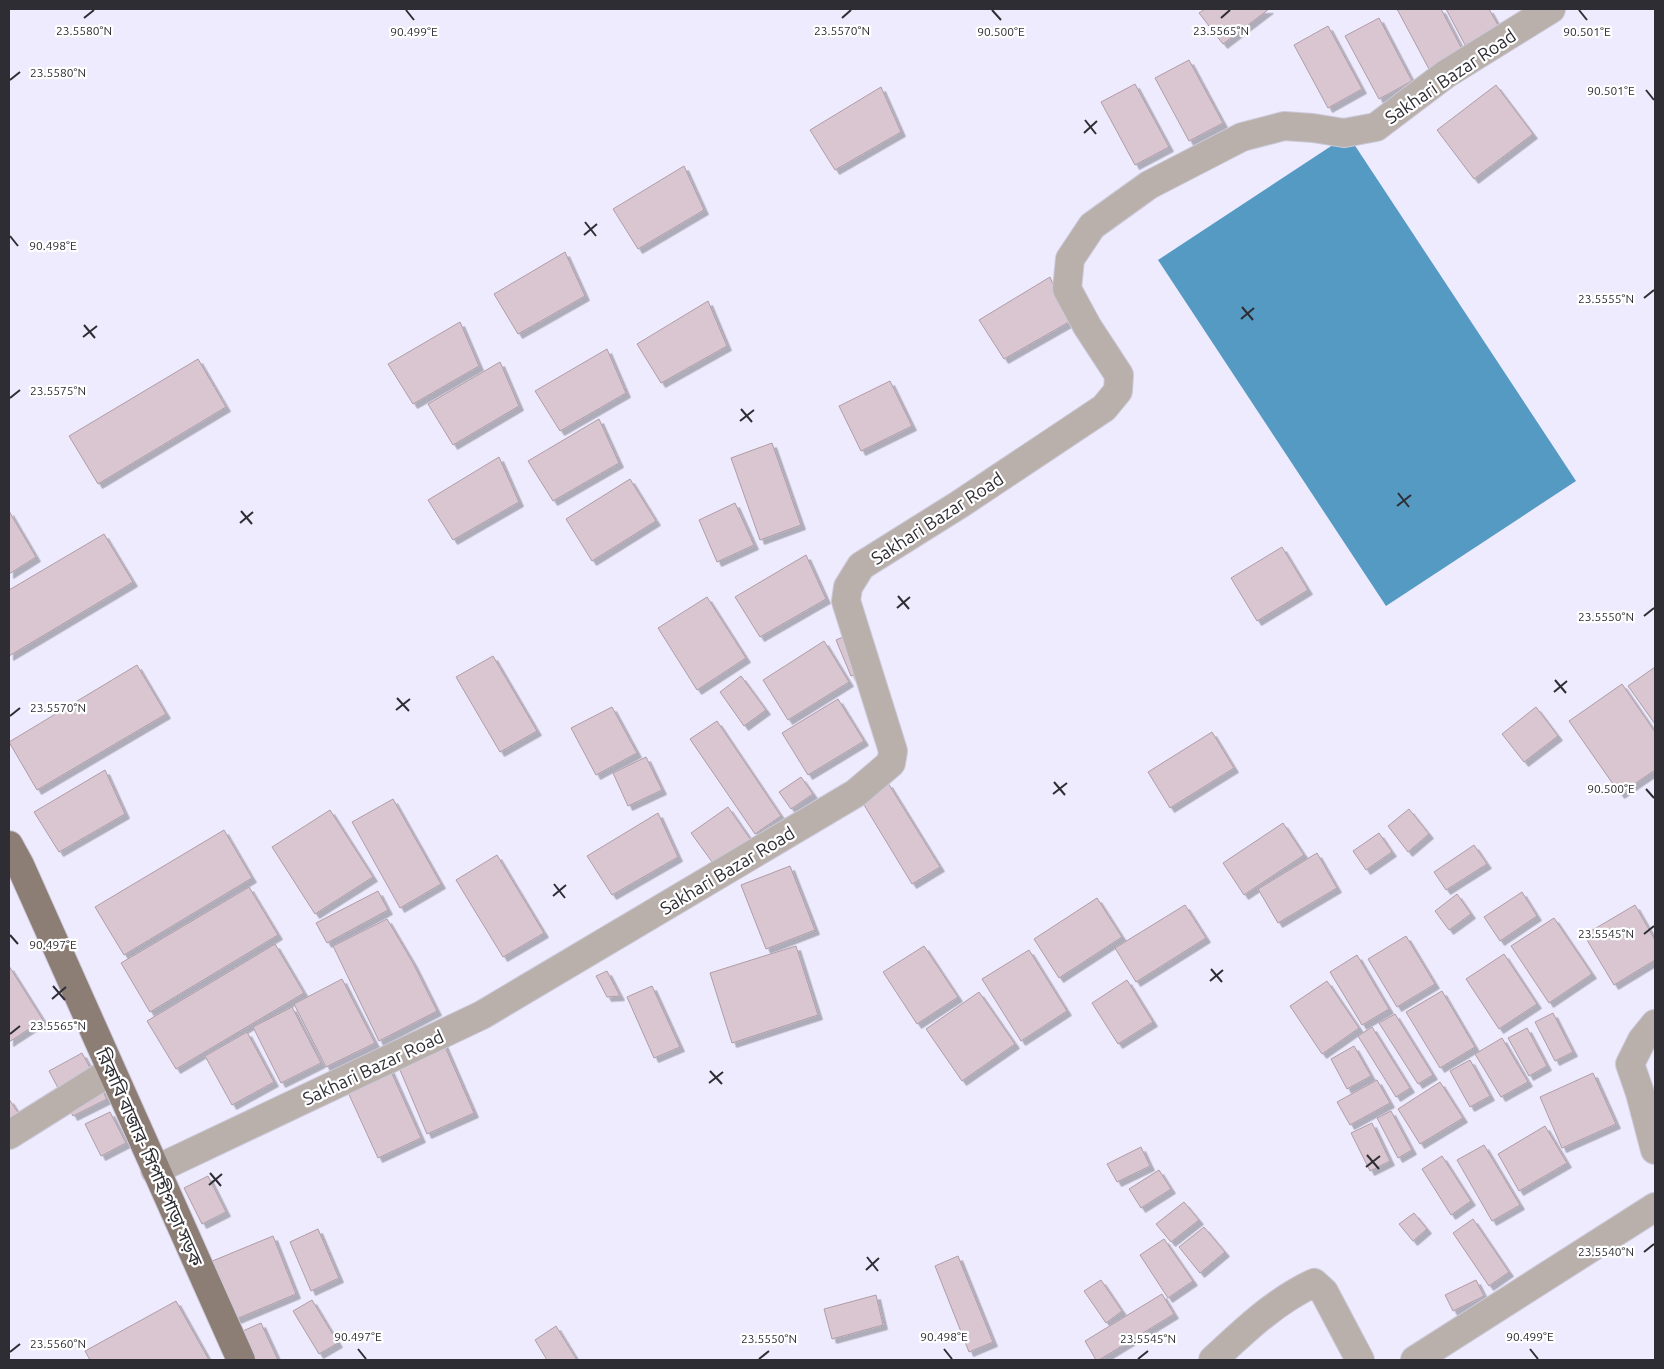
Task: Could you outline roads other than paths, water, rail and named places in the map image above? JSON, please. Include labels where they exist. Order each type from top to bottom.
[{"type":"main road","name":"রিকাবি বাজার- সিপাহীপাড়া সড়ক","points":[[9,845],[20,865],[241,1360]]},
{"type":"street","name":"Sakhari Bazar Road","points":[[155,1170],[482,1015],[856,793],[890,763],[893,751],[846,601],[848,587],[861,566],[960,504],[1104,408],[1118,391],[1120,375],[1087,326],[1067,290],[1070,259],[1092,226],[1148,185],[1242,136],[1284,126],[1344,133],[1376,126],[1446,74],[1551,9]]},
{"type":"street","points":[[1655,1024],[1642,1040],[1630,1064],[1640,1093],[1655,1150]]},
{"type":"street","points":[[9,1135],[111,1071]]},
{"type":"street","points":[[1415,1360],[1655,1207]]},
{"type":"street","points":[[1213,1360],[1252,1323],[1299,1290],[1314,1283],[1324,1292],[1360,1360]]},
{"type":"water","points":[[1348,135],[1576,481],[1386,606],[1158,260]]}]
